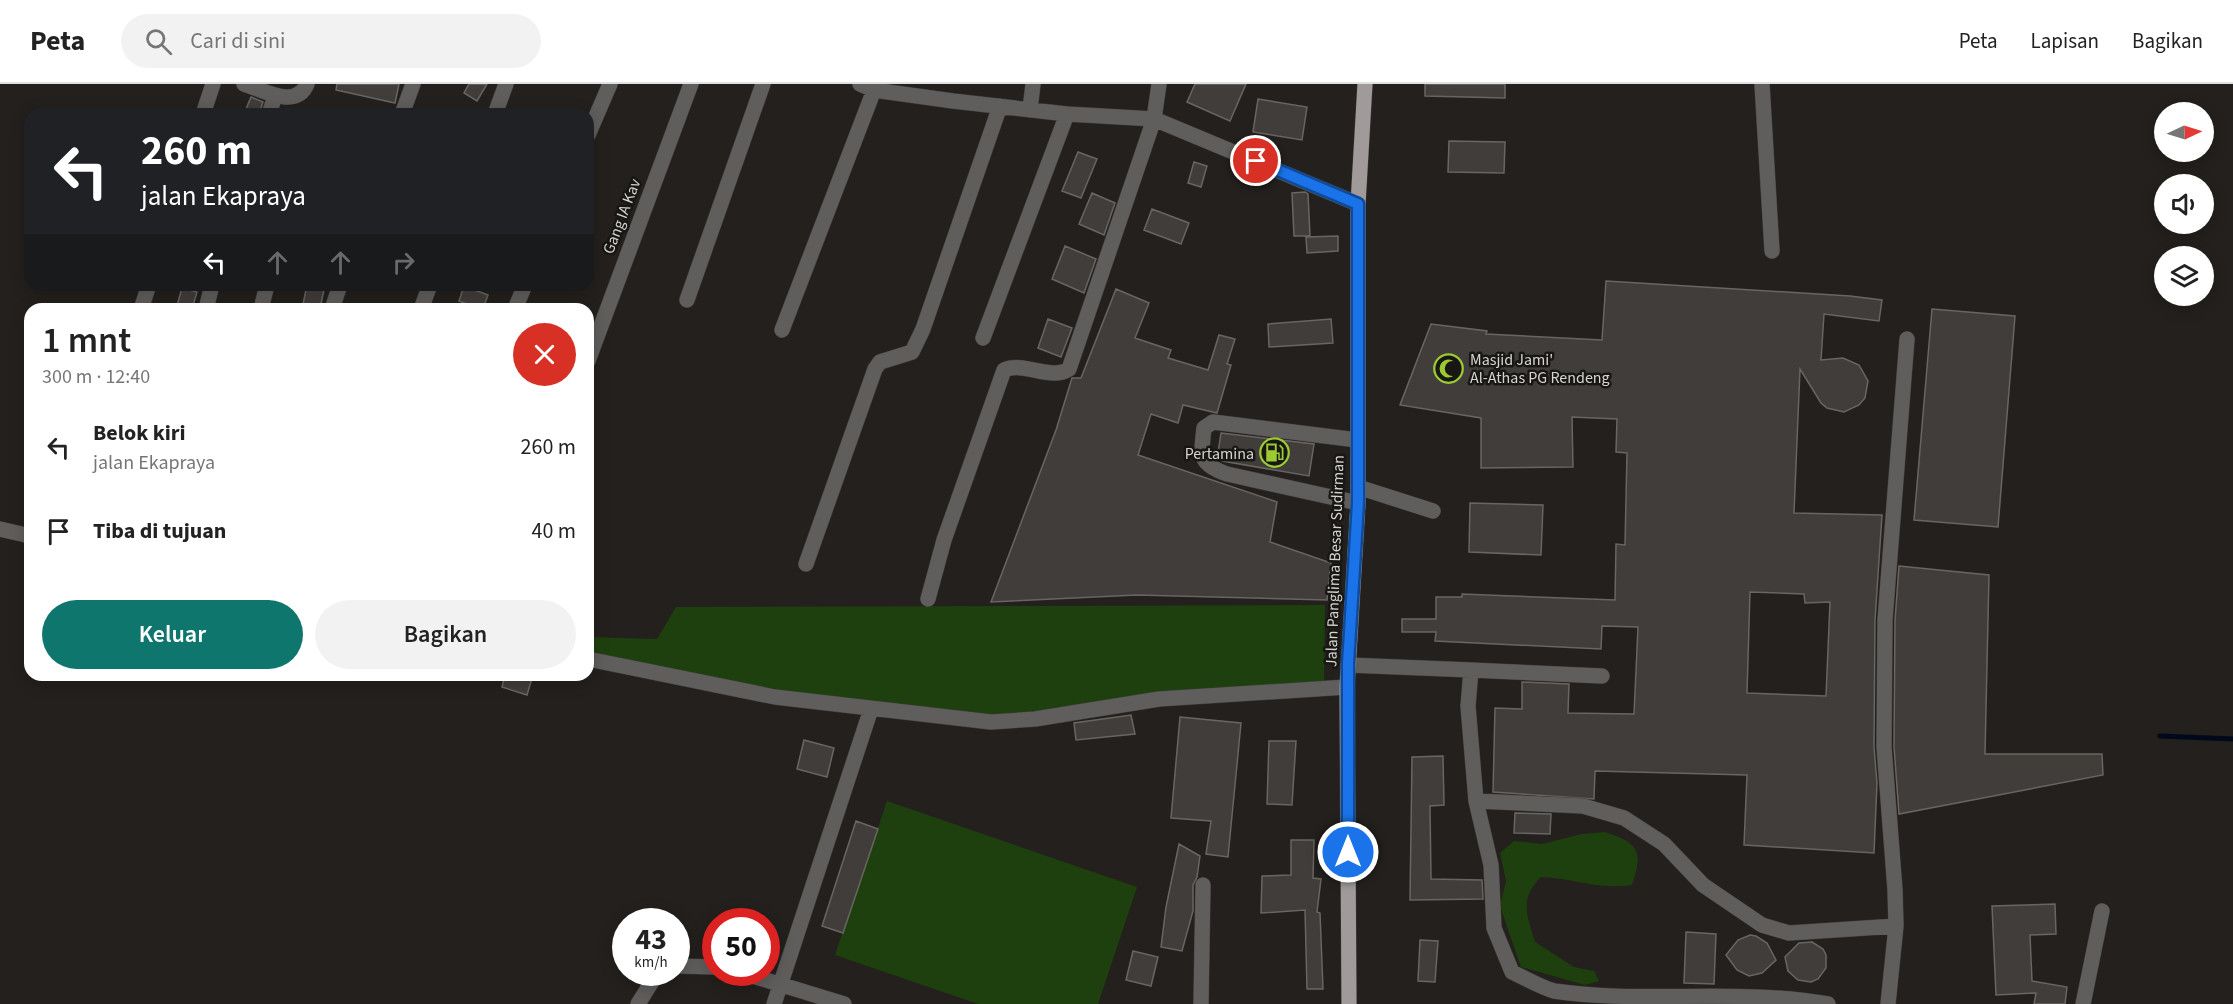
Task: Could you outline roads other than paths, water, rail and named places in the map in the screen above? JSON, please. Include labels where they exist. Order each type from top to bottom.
[{"type":"main road","name":"Jalan Panglima Besar Sudirman","points":[[1350,1004],[1347,687],[1358,495],[1358,204],[1365,84]]},
{"type":"street","points":[[205,108],[213,84]]},
{"type":"street","points":[[244,84],[275,96],[296,97],[304,92],[307,84]]},
{"type":"street","points":[[404,108],[413,84]]},
{"type":"street","points":[[497,108],[506,84]]},
{"type":"street","name":"Gang IA Kav","points":[[594,345],[691,84]]},
{"type":"street","points":[[687,300],[763,84]]},
{"type":"street","points":[[1030,110],[1033,84]]},
{"type":"street","points":[[928,598],[944,540],[1004,370],[1013,367],[1061,373],[1069,369],[1154,119],[1159,84]]},
{"type":"street","points":[[1762,84],[1772,251]]},
{"type":"street","points":[[594,117],[604,86]]},
{"type":"street","points":[[782,330],[867,87],[1030,110],[1154,119],[1358,204]]},
{"type":"street","points":[[271,108],[275,96]]},
{"type":"street","points":[[806,564],[874,369],[880,362],[912,352],[923,329],[1000,106]]},
{"type":"street","points":[[983,338],[1067,114]]},
{"type":"street","points":[[1888,1004],[1896,926],[1895,869],[1884,747],[1885,620],[1907,339]]},
{"type":"street","points":[[1357,440],[1213,422],[1204,428],[1202,457],[1210,469],[1227,474],[1358,495],[1433,511]]},
{"type":"street","points":[[0,529],[24,535]]},
{"type":"street","points":[[594,660],[775,697],[991,722],[1035,719],[1159,699],[1347,687]]},
{"type":"street","points":[[1348,664],[1602,676]]},
{"type":"street","points":[[1471,670],[1468,706],[1476,801],[1491,865],[1494,928],[1512,972],[1553,990],[1608,999],[1751,999],[1828,1004]]},
{"type":"street","points":[[844,1004],[780,985],[871,709]]},
{"type":"street","points":[[1476,801],[1583,806],[1624,818],[1664,844],[1711,891],[1762,925],[1789,933],[1896,926]]},
{"type":"street","points":[[1201,1004],[1203,885]]},
{"type":"street","points":[[2083,1004],[2102,911]]},
{"type":"street","points":[[638,1004],[649,986]]},
{"type":"street","points":[[774,1004],[780,986]]},
{"type":"waterway","points":[[2160,736],[2233,739]]},
{"type":"place","name":"Masjid Jami' Al-Athas PG Rendeng","points":[[1449,368]]},
{"type":"place","name":"Pertamina","points":[[1275,453]]}]
